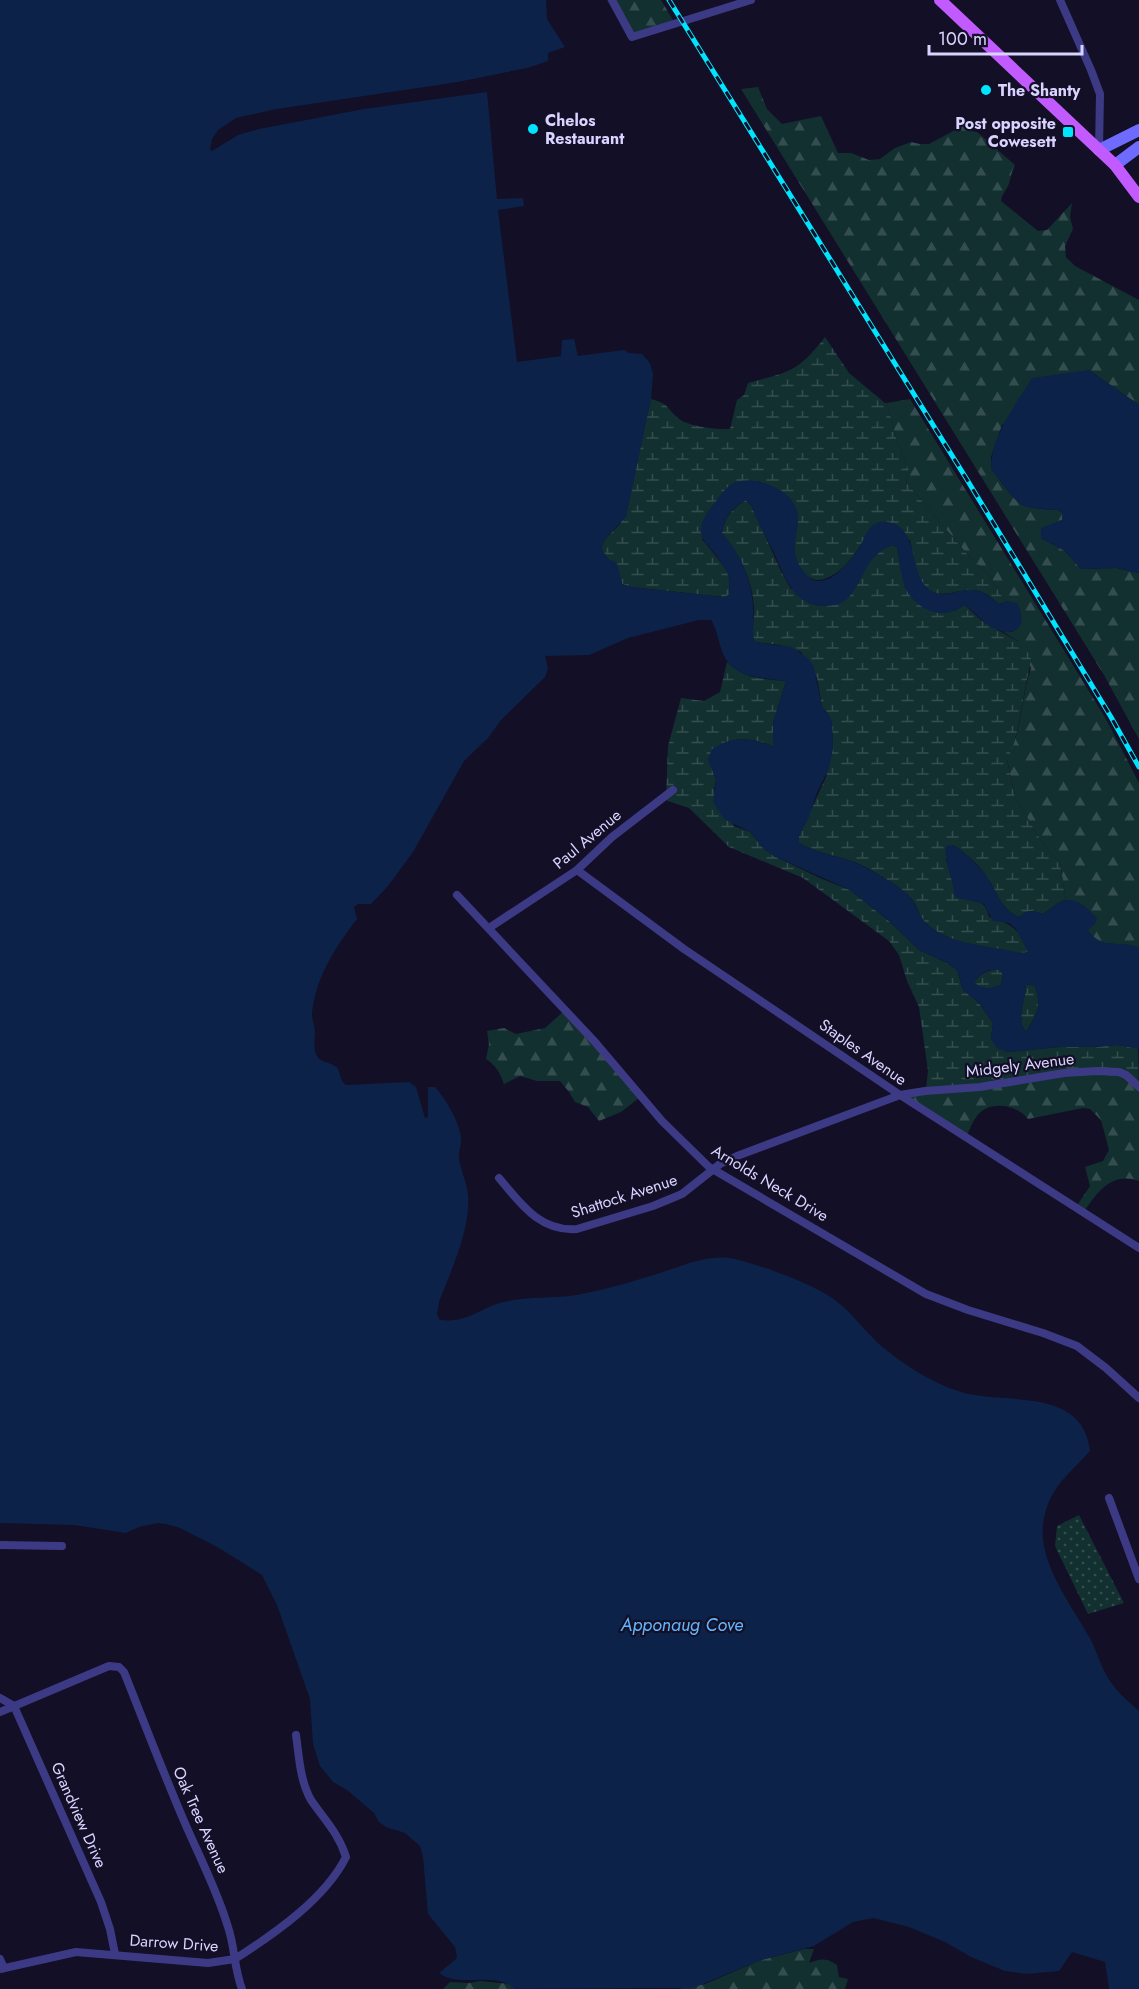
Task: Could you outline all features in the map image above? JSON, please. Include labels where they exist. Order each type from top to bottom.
[{"type":"main road","points":[[940,0],[1115,165],[1139,197]]},
{"type":"main road","points":[[1099,150],[1139,130]]},
{"type":"main road","points":[[1115,165],[1139,147]]},
{"type":"street","points":[[612,0],[632,37],[751,0]]},
{"type":"street","points":[[1060,0],[1100,94],[1099,150]]},
{"type":"street","name":"Paul Avenue","points":[[489,928],[577,870],[612,837],[673,790]]},
{"type":"street","name":"Staples Avenue","points":[[577,870],[684,949],[900,1095],[1139,1248]]},
{"type":"street","name":"Arnolds Neck Drive","points":[[457,895],[595,1042],[662,1121],[714,1170],[926,1294],[1077,1346],[1139,1398]]},
{"type":"street","name":"Midgely Avenue","points":[[900,1095],[925,1090],[980,1087],[1065,1073],[1096,1071],[1119,1072],[1139,1087]]},
{"type":"street","name":"Shattock Avenue","points":[[499,1178],[519,1201],[551,1227],[568,1230],[583,1228],[672,1199],[692,1188],[720,1164],[737,1156],[900,1095]]},
{"type":"street","points":[[1109,1498],[1139,1579]]},
{"type":"street","points":[[0,1545],[62,1546]]},
{"type":"street","name":"Oak Tree Avenue","points":[[14,1706],[109,1666],[119,1667],[124,1672],[163,1772],[229,1928],[236,1972],[242,1989]]},
{"type":"street","points":[[0,1698],[14,1706]]},
{"type":"street","points":[[0,1712],[14,1706]]},
{"type":"street","name":"Grandview Drive","points":[[14,1706],[101,1902],[115,1954]]},
{"type":"street","name":"Darrow Drive","points":[[2,1969],[76,1952],[208,1963],[235,1959],[281,1927],[315,1897],[341,1867],[346,1857],[333,1828],[311,1799],[303,1780],[296,1735]]},
{"type":"street","points":[[0,1959],[2,1969]]},
{"type":"green space","points":[[607,0],[661,0],[674,22],[628,36]]},
{"type":"green space","points":[[758,87],[767,109],[782,124],[821,116],[838,153],[851,153],[869,160],[880,159],[895,148],[911,142],[929,144],[959,128],[960,123],[971,131],[977,132],[1015,165],[1001,201],[1038,231],[1047,230],[1072,203],[1070,217],[1073,229],[1065,246],[1066,257],[1075,266],[1139,300],[1139,405],[1089,370],[1002,425],[991,457],[991,469],[1020,504],[1032,508],[1058,510],[1063,513],[1062,520],[1041,538],[1065,551],[1081,569],[1116,568],[1139,573],[1139,739],[1104,675],[741,89]]},
{"type":"green space","points":[[825,337],[849,373],[887,403],[897,441],[909,471],[906,482],[967,554],[990,576],[1005,602],[999,604],[979,591],[965,590],[943,594],[930,591],[919,576],[910,540],[867,533],[856,553],[834,575],[824,579],[811,578],[799,566],[795,557],[797,517],[795,509],[784,496],[759,481],[702,539],[729,575],[729,595],[724,597],[631,587],[622,584],[616,570],[601,548],[605,539],[620,524],[651,399],[665,404],[682,421],[710,428],[730,429],[737,400],[744,395],[748,383],[792,369],[816,349]]},
{"type":"green space","points":[[910,399],[1106,719],[1139,783],[1139,948],[1106,943],[1089,932],[1069,900],[1066,901],[1060,863],[1043,844],[1015,797],[1007,759],[1019,726],[1031,668],[1019,642],[1002,631],[1013,632],[1009,601],[1005,602],[990,576],[967,554],[906,482],[909,471],[897,441],[887,403]]},
{"type":"green space","points":[[746,500],[752,507],[791,589],[856,585],[874,556],[892,545],[897,547],[905,588],[954,611],[965,605],[982,621],[1019,642],[1031,653],[1018,726],[1007,760],[1015,797],[1043,844],[1060,863],[1066,901],[1060,902],[1043,914],[1030,911],[1019,917],[1007,909],[982,870],[962,851],[953,845],[946,860],[956,897],[981,903],[989,917],[1009,925],[1019,933],[1028,952],[1020,954],[948,937],[925,922],[911,898],[891,882],[861,865],[816,851],[799,843],[799,836],[826,777],[833,748],[832,724],[829,715],[822,707],[817,678],[801,652],[780,645],[755,642],[753,598],[748,578],[740,559],[722,533],[730,514]]},
{"type":"green space","points":[[727,662],[747,675],[786,681],[773,723],[773,746],[747,739],[721,744],[712,769],[716,780],[714,790],[734,826],[750,832],[764,849],[774,856],[850,890],[889,921],[919,950],[957,970],[963,990],[979,1003],[993,1023],[991,1039],[1007,1052],[1117,1045],[1138,1048],[1139,1087],[1115,1072],[926,1088],[928,1071],[919,1007],[907,981],[899,955],[889,941],[803,878],[729,847],[689,808],[668,801],[666,797],[668,746],[681,698],[704,701],[720,692]]},
{"type":"green space","points":[[1000,969],[1003,975],[1001,985],[987,988],[973,983],[985,973]]},
{"type":"green space","points":[[1026,984],[1035,986],[1038,1005],[1036,1015],[1026,1032],[1021,1015]]},
{"type":"green space","points":[[564,1011],[639,1098],[621,1112],[599,1121],[588,1107],[575,1102],[560,1081],[537,1081],[520,1076],[504,1084],[497,1070],[486,1059],[489,1044],[487,1031],[504,1028],[516,1034],[545,1028]]},
{"type":"green space","points":[[1115,1072],[1139,1087],[1139,1181],[1120,1179],[1113,1181],[1099,1191],[1083,1213],[1076,1207],[1090,1186],[1085,1167],[1103,1161],[1109,1150],[1101,1120],[1090,1109],[1083,1108],[1028,1119],[1010,1107],[995,1106],[982,1111],[977,1116],[966,1138],[907,1095],[1067,1074]]},
{"type":"green space","points":[[1079,1515],[1124,1603],[1088,1614],[1055,1546],[1057,1526]]},
{"type":"green space","points":[[804,1949],[814,1949],[809,1963],[823,1960],[837,1965],[839,1977],[848,1979],[845,1989],[678,1989],[705,1984],[761,1960]]},
{"type":"green space","points":[[480,1981],[510,1984],[515,1989],[443,1989],[450,1982]]},
{"type":"water","name":"Apponaug Cove","points":[[0,0],[546,0],[547,19],[565,47],[548,53],[548,61],[527,68],[458,82],[277,109],[236,118],[218,130],[212,139],[210,150],[212,151],[238,135],[259,129],[364,109],[487,92],[497,199],[523,198],[524,206],[498,210],[517,362],[561,356],[562,340],[574,339],[578,356],[624,350],[629,353],[642,354],[650,363],[653,374],[651,399],[626,517],[605,539],[601,548],[607,558],[617,563],[622,584],[631,587],[724,597],[729,595],[728,575],[703,539],[702,524],[722,494],[733,483],[757,481],[782,491],[794,503],[798,519],[796,556],[798,564],[812,579],[825,580],[837,573],[857,552],[871,527],[877,523],[888,522],[898,526],[905,533],[910,542],[919,574],[931,591],[941,594],[975,590],[986,594],[999,604],[1009,601],[1017,603],[1020,608],[1021,623],[1018,629],[1010,632],[990,626],[965,605],[946,613],[932,612],[921,606],[906,589],[897,547],[892,545],[871,561],[855,590],[847,599],[834,605],[816,605],[806,602],[791,588],[752,507],[746,500],[730,514],[723,528],[722,533],[739,557],[749,582],[755,642],[791,647],[809,659],[814,668],[822,707],[829,715],[832,724],[833,748],[829,768],[799,836],[799,843],[816,851],[843,858],[885,878],[910,897],[924,921],[935,930],[952,939],[972,944],[1028,952],[1016,929],[1009,923],[993,921],[984,904],[955,897],[946,857],[946,846],[953,845],[974,862],[985,874],[1007,909],[1019,917],[1030,911],[1043,914],[1065,900],[1080,903],[1097,918],[1095,924],[1088,930],[1093,936],[1105,943],[1125,944],[1139,948],[1139,1049],[1117,1045],[1007,1052],[997,1048],[991,1039],[993,1023],[979,1003],[963,990],[957,970],[919,950],[889,921],[850,890],[774,856],[764,849],[750,832],[724,819],[713,802],[716,780],[708,759],[712,749],[742,739],[773,746],[773,723],[786,681],[749,675],[733,667],[722,651],[711,620],[699,620],[628,638],[589,655],[545,656],[548,668],[545,677],[501,720],[488,738],[464,761],[413,852],[388,886],[371,904],[358,904],[354,907],[357,919],[334,951],[317,988],[312,1014],[315,1052],[320,1059],[338,1069],[346,1085],[409,1082],[416,1087],[425,1118],[428,1117],[428,1087],[435,1087],[456,1120],[461,1135],[459,1159],[467,1190],[468,1208],[459,1249],[439,1302],[437,1314],[440,1320],[467,1317],[513,1300],[589,1292],[699,1260],[730,1258],[784,1275],[826,1294],[853,1316],[880,1345],[917,1372],[937,1383],[975,1395],[1037,1402],[1056,1407],[1072,1415],[1084,1430],[1090,1451],[1062,1481],[1051,1497],[1044,1518],[1043,1534],[1045,1550],[1057,1582],[1091,1640],[1107,1676],[1120,1693],[1139,1711],[1139,1989],[1109,1989],[1105,1962],[1072,1952],[1059,1971],[1027,1974],[1005,1971],[909,1927],[873,1918],[853,1922],[814,1946],[761,1960],[693,1988],[515,1989],[497,1981],[447,1978],[439,1973],[457,1958],[455,1947],[428,1914],[420,1846],[405,1833],[386,1827],[379,1822],[374,1813],[347,1790],[333,1782],[320,1766],[313,1744],[310,1699],[277,1605],[262,1575],[219,1548],[180,1528],[166,1524],[158,1523],[139,1527],[126,1533],[74,1525],[0,1523]],"holes":[[[989,970],[1000,970],[1003,975],[1001,985],[987,988],[974,983],[980,975]],[[1026,984],[1035,986],[1038,1000],[1036,1015],[1026,1032],[1021,1021]]]},
{"type":"water","points":[[1089,370],[1139,405],[1139,573],[1116,568],[1081,569],[1065,551],[1041,538],[1041,528],[1062,520],[1062,513],[1058,510],[1032,508],[1020,504],[991,469],[992,456],[999,433],[1032,378]]},
{"type":"railway","points":[[669,0],[966,478],[1139,767]]},
{"type":"place","name":"The Shanty","points":[[986,90]]},
{"type":"place","name":"Chelos Restaurant","points":[[533,129]]},
{"type":"place","name":"Post opposite Cowesett","points":[[1068,132]]}]
